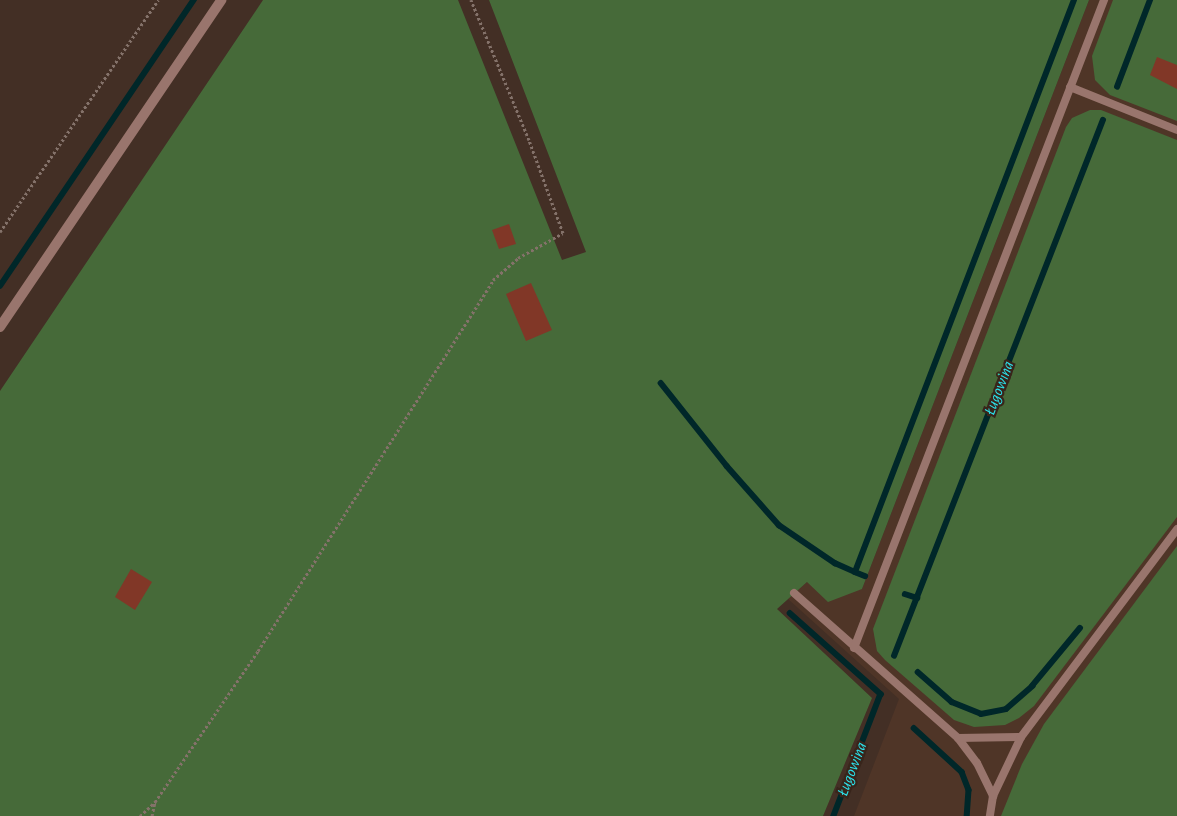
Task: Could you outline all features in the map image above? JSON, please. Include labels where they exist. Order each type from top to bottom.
[{"type":"street","points":[[0,327],[221,0]]},
{"type":"lane","points":[[854,648],[1104,0]]},
{"type":"lane","points":[[1070,87],[1177,130]]},
{"type":"lane","points":[[990,816],[993,796],[1021,737],[1177,529]]},
{"type":"lane","points":[[794,593],[958,738],[977,763],[993,796]]},
{"type":"lane","points":[[958,738],[1021,737]]},
{"type":"path","points":[[0,232],[158,0]]},
{"type":"path","points":[[140,816],[155,802],[258,651],[492,280],[518,258],[563,233],[529,140],[471,0]]},
{"type":"path","points":[[152,816],[155,802]]},
{"type":"shaded area","points":[[1089,0],[1177,0],[1177,816],[854,816],[899,699],[788,599],[807,582],[862,589]]},
{"type":"green space","points":[[263,0],[458,0],[562,260],[586,252],[489,0],[1089,0],[862,589],[828,602],[807,582],[777,609],[872,698],[823,816],[0,816],[0,391]]},
{"type":"green space","points":[[1113,0],[1177,0],[1177,121],[1110,95],[1095,80],[1092,56]]},
{"type":"green space","points":[[1090,110],[1101,110],[1177,140],[1177,517],[1034,706],[1019,718],[1005,725],[974,727],[954,720],[885,660],[877,651],[873,629],[1066,127],[1072,118]]},
{"type":"green space","points":[[1177,546],[1177,816],[1001,816],[1022,764],[1044,724]]},
{"type":"building","points":[[1157,57],[1177,65],[1177,89],[1150,75]]},
{"type":"building","points":[[509,224],[516,244],[499,249],[492,230]]},
{"type":"building","points":[[531,283],[552,330],[526,341],[506,294]]},
{"type":"building","points":[[131,569],[152,582],[135,610],[115,597]]},
{"type":"waterway","points":[[0,286],[194,0]]},
{"type":"waterway","points":[[661,383],[727,466],[779,525],[835,563],[855,572],[1074,0]]},
{"type":"waterway","name":"Ługowina","points":[[1117,87],[1150,0]]},
{"type":"waterway","name":"Ługowina","points":[[894,656],[1103,120]]},
{"type":"waterway","points":[[855,572],[865,576]]},
{"type":"waterway","points":[[905,594],[917,598]]},
{"type":"waterway","name":"Ługowina","points":[[790,613],[881,694],[834,816]]},
{"type":"waterway","points":[[918,672],[952,702],[981,714],[1006,709],[1032,686],[1080,628]]},
{"type":"waterway","points":[[914,728],[962,772],[969,790],[967,816]]}]
